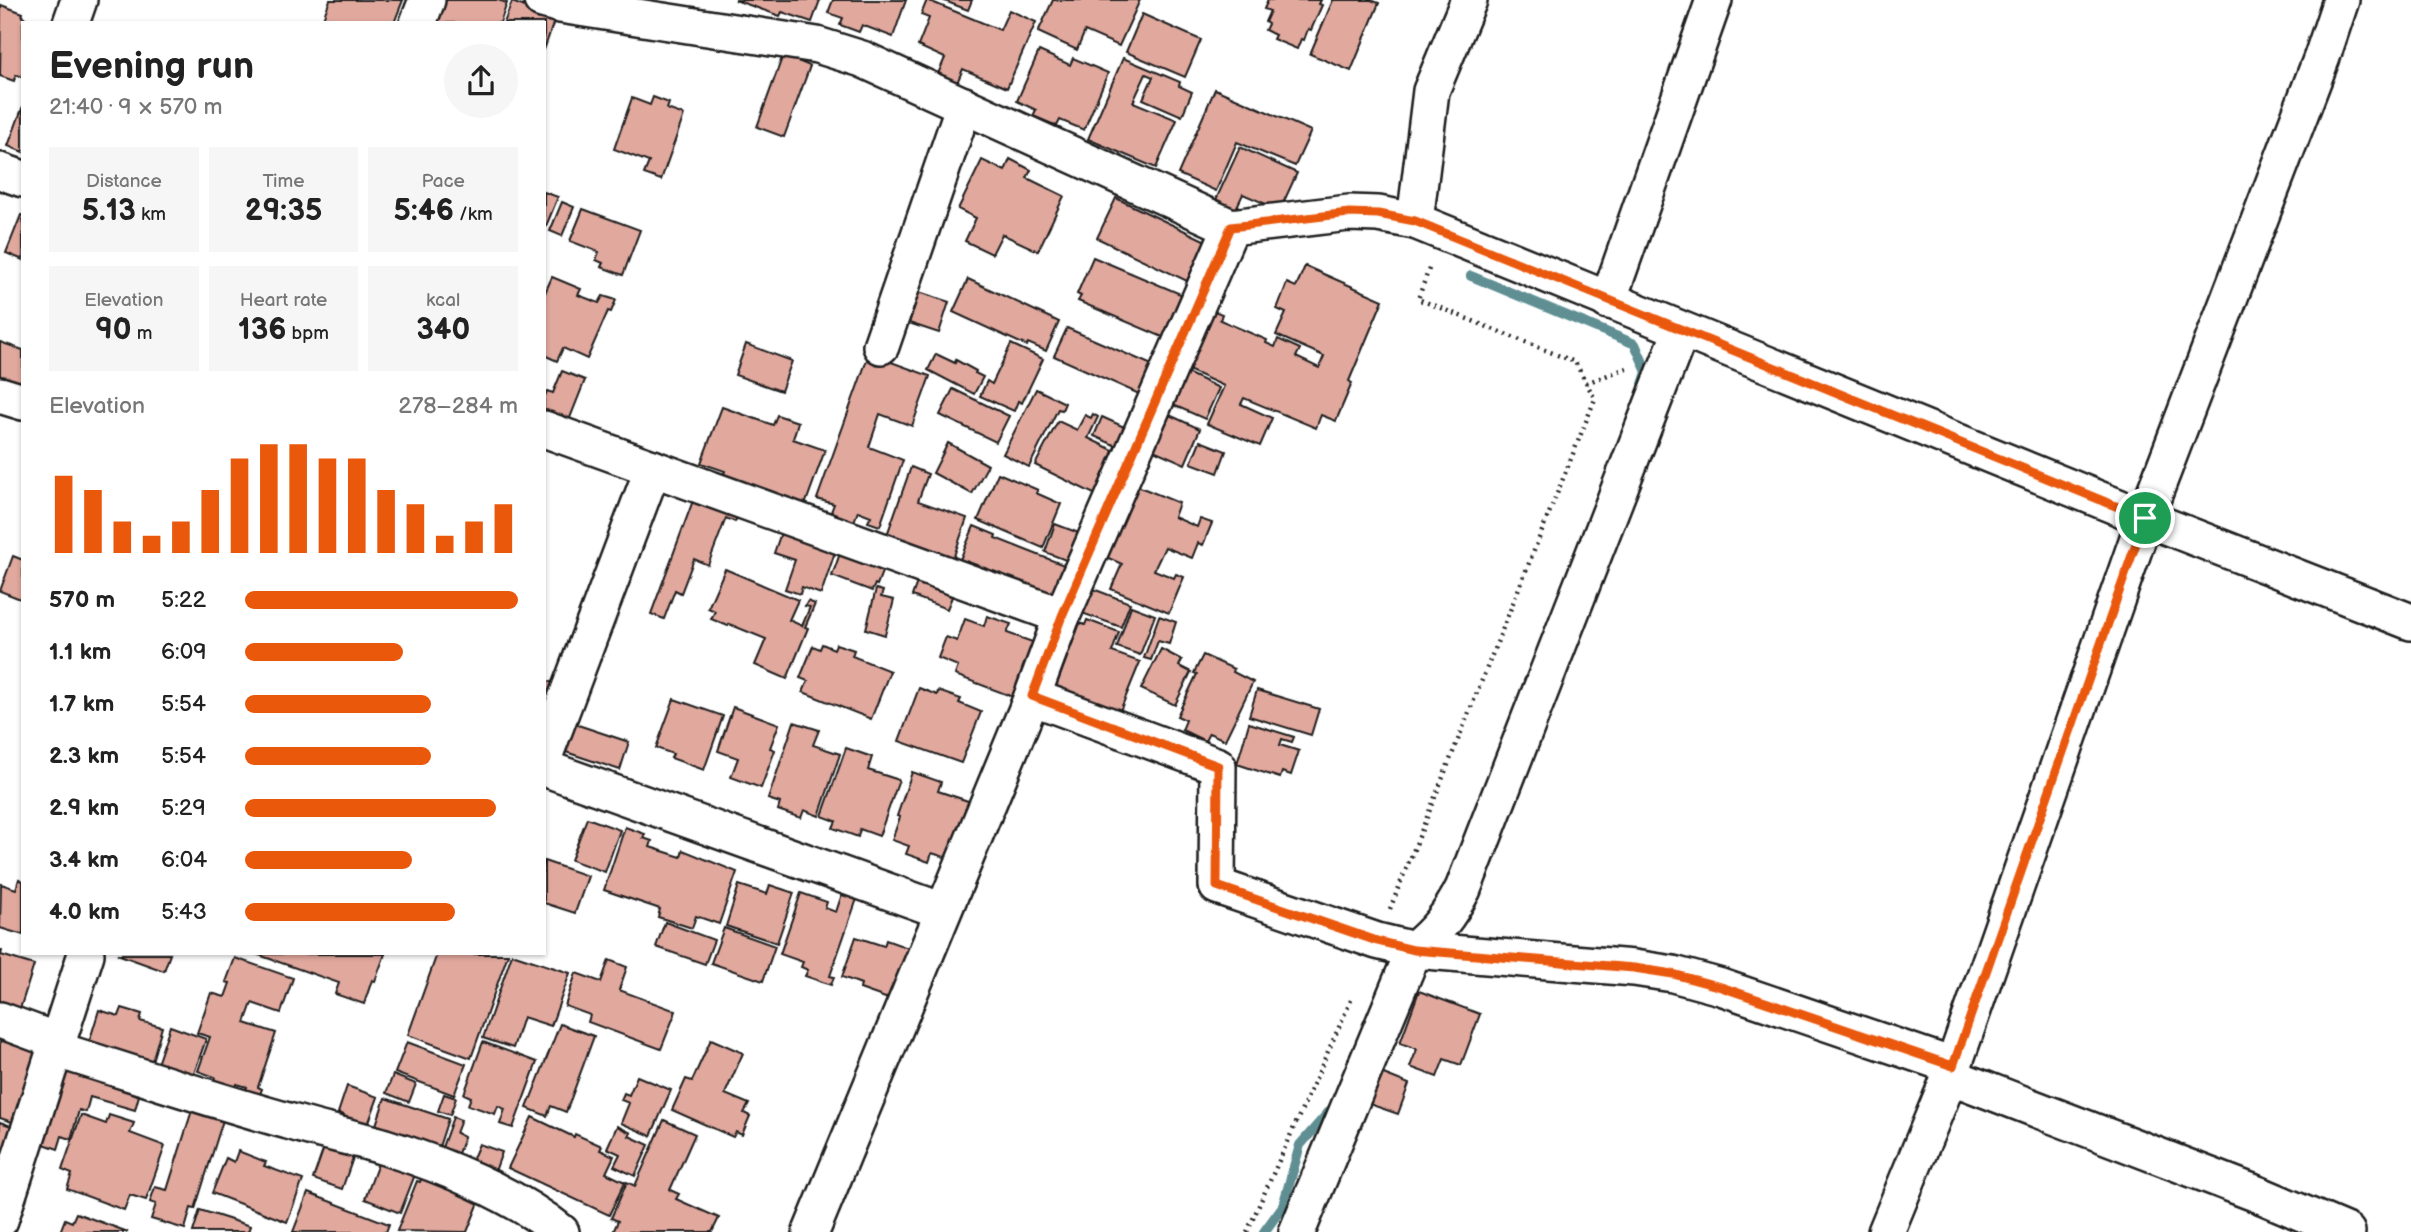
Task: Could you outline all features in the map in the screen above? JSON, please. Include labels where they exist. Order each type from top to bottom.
[{"type":"street","points":[[72,21],[79,0]]},
{"type":"street","points":[[419,21],[427,0]]},
{"type":"street","points":[[542,0],[589,10],[817,45],[862,59],[1231,227],[1349,213],[1378,214],[1429,227],[2145,518],[2411,622]]},
{"type":"street","points":[[1429,227],[1431,91],[1469,0]]},
{"type":"street","points":[[1608,301],[1714,0]]},
{"type":"street","points":[[1886,1232],[1951,1071],[2145,518],[2322,57],[2341,0]]},
{"type":"street","points":[[881,346],[964,105]]},
{"type":"street","points":[[0,171],[21,178]]},
{"type":"street","points":[[811,1232],[1032,696],[1062,616],[1231,227]]},
{"type":"street","points":[[1297,1232],[1414,950],[1436,931],[1451,912],[1462,889],[1681,331]]},
{"type":"street","points":[[0,395],[21,401]]},
{"type":"street","points":[[546,430],[1062,616]]},
{"type":"street","points":[[546,752],[653,468]]},
{"type":"street","points":[[1032,696],[1218,766],[1217,886],[1377,941],[1414,950],[1634,968],[1673,974],[1721,987],[1951,1071],[2347,1232]]},
{"type":"street","points":[[546,769],[943,911]]},
{"type":"street","points":[[0,1220],[86,955]]},
{"type":"street","points":[[0,1020],[56,1045],[289,1122],[405,1154],[449,1170],[543,1217],[561,1232]]},
{"type":"path","points":[[1377,941],[1595,399],[1575,362],[1418,299],[1429,227]]},
{"type":"path","points":[[1247,1232],[1355,991]]},
{"type":"building","points":[[330,0],[403,0],[395,21],[322,21]]},
{"type":"building","points":[[444,0],[498,0],[507,3],[501,21],[436,21]]},
{"type":"building","points":[[735,0],[820,0],[812,22],[782,12],[780,16]]},
{"type":"building","points":[[833,0],[906,0],[893,37],[862,25],[859,32],[840,25],[843,18],[828,13]]},
{"type":"building","points":[[927,0],[1000,30],[1009,10],[1036,22],[1007,88],[963,69],[956,85],[937,76],[945,58],[918,46],[929,18],[921,15]]},
{"type":"building","points":[[942,0],[972,0],[968,10]]},
{"type":"building","points":[[1053,0],[1140,0],[1119,46],[1085,31],[1077,50],[1038,32]]},
{"type":"building","points":[[1268,0],[1321,0],[1319,4],[1322,5],[1311,30],[1308,29],[1297,49],[1273,39],[1275,35],[1265,30],[1270,11],[1264,9]]},
{"type":"building","points":[[1333,0],[1371,0],[1379,3],[1351,71],[1310,54]]},
{"type":"building","points":[[512,2],[552,17],[554,21],[546,44],[546,21],[505,21]]},
{"type":"building","points":[[1,5],[23,13],[22,17],[32,21],[21,21],[21,76],[16,75],[14,81],[0,76]]},
{"type":"building","points":[[1142,14],[1201,40],[1185,77],[1126,52]]},
{"type":"building","points":[[1039,51],[1070,65],[1073,58],[1108,73],[1084,130],[1060,120],[1057,126],[1033,116],[1036,110],[1017,101]]},
{"type":"building","points":[[783,55],[810,66],[784,137],[757,127]]},
{"type":"building","points":[[1123,58],[1180,82],[1179,86],[1192,92],[1182,116],[1143,99],[1153,77],[1146,74],[1133,102],[1177,120],[1156,168],[1088,139]]},
{"type":"building","points":[[1215,89],[1311,131],[1295,166],[1237,142],[1216,191],[1178,174]]},
{"type":"building","points":[[653,97],[669,103],[667,109],[684,115],[661,180],[644,174],[649,162],[614,149],[632,98],[650,105]]},
{"type":"building","points":[[21,111],[21,151],[8,146]]},
{"type":"building","points":[[1240,147],[1297,173],[1280,210],[1243,194],[1234,213],[1214,204]]},
{"type":"building","points":[[1010,159],[1031,170],[1027,178],[1064,196],[1038,251],[1002,234],[992,254],[965,241],[976,218],[958,209],[982,160],[1005,171]]},
{"type":"building","points":[[546,193],[558,197],[546,226]]},
{"type":"building","points":[[1116,198],[1206,241],[1187,281],[1097,238]]},
{"type":"building","points":[[562,202],[574,207],[562,236],[550,231]]},
{"type":"building","points":[[583,209],[640,230],[623,275],[601,267],[603,263],[596,260],[599,252],[570,241]]},
{"type":"building","points":[[21,215],[21,259],[6,253]]},
{"type":"building","points":[[1093,257],[1190,298],[1172,341],[1078,301],[1081,296],[1077,294]]},
{"type":"building","points":[[1305,266],[1383,300],[1349,381],[1352,383],[1336,421],[1321,415],[1316,428],[1244,398],[1241,404],[1272,418],[1260,446],[1207,424],[1224,386],[1186,369],[1212,310],[1222,314],[1220,320],[1267,340],[1266,343],[1275,347],[1278,339],[1300,349],[1296,357],[1319,368],[1324,356],[1276,335],[1286,313],[1277,309],[1287,283],[1296,287]]},
{"type":"building","points":[[552,277],[581,289],[578,295],[599,303],[603,296],[616,300],[611,312],[608,311],[587,359],[563,348],[557,361],[546,356],[546,290]]},
{"type":"building","points":[[968,279],[1059,322],[1046,351],[1028,343],[1027,346],[953,312]]},
{"type":"building","points":[[919,292],[949,302],[939,333],[909,323]]},
{"type":"building","points":[[1067,328],[1152,365],[1139,394],[1054,356]]},
{"type":"building","points":[[0,342],[21,349],[21,382],[18,391],[0,385]]},
{"type":"building","points":[[746,344],[792,361],[781,391],[735,375]]},
{"type":"building","points":[[1011,344],[1043,359],[1022,403],[1018,401],[1014,411],[980,396],[987,381],[992,384]]},
{"type":"building","points":[[869,354],[930,376],[912,426],[880,414],[869,447],[903,460],[880,526],[868,522],[871,516],[858,511],[852,527],[835,521],[837,514],[831,512],[834,504],[817,499]]},
{"type":"building","points":[[936,354],[955,363],[956,360],[983,377],[974,394],[928,370]]},
{"type":"building","points":[[562,371],[585,380],[566,428],[546,421],[546,393],[547,391],[553,393]]},
{"type":"building","points":[[1185,372],[1219,388],[1205,419],[1171,404]]},
{"type":"building","points":[[953,389],[1009,416],[996,442],[940,415]]},
{"type":"building","points":[[1036,389],[1065,403],[1062,410],[1058,409],[1029,467],[1003,454]]},
{"type":"building","points":[[722,407],[773,425],[777,415],[798,422],[793,439],[825,450],[805,505],[723,476],[725,471],[701,463]]},
{"type":"building","points":[[1165,413],[1200,429],[1185,464],[1149,448]]},
{"type":"building","points":[[1093,414],[1098,417],[1088,438],[1121,454],[1100,497],[1035,465],[1058,421],[1077,430],[1085,415],[1091,418]]},
{"type":"building","points":[[1102,417],[1131,430],[1123,449],[1094,436]]},
{"type":"building","points":[[1200,441],[1226,451],[1218,473],[1191,463]]},
{"type":"building","points":[[948,443],[988,465],[972,494],[933,473]]},
{"type":"building","points":[[911,467],[928,474],[918,501],[967,518],[953,559],[887,535]]},
{"type":"building","points":[[998,473],[1038,490],[1036,493],[1061,504],[1043,548],[978,520]]},
{"type":"building","points":[[1135,485],[1179,503],[1174,517],[1197,527],[1200,519],[1212,523],[1203,545],[1198,543],[1192,558],[1165,547],[1154,570],[1174,578],[1176,574],[1184,577],[1169,613],[1111,589],[1122,564],[1106,557]]},
{"type":"building","points":[[694,498],[740,511],[735,522],[726,518],[708,565],[694,559],[681,593],[675,590],[664,619],[651,614]]},
{"type":"building","points":[[784,524],[838,543],[821,594],[802,587],[800,594],[785,589],[795,560],[774,553]]},
{"type":"building","points":[[1055,524],[1087,536],[1076,564],[1045,552]]},
{"type":"building","points":[[974,526],[996,535],[995,538],[1064,565],[1052,594],[1021,582],[1020,586],[959,562]]},
{"type":"building","points":[[843,545],[886,561],[872,591],[832,576]]},
{"type":"building","points":[[13,556],[21,559],[21,599],[0,591]]},
{"type":"building","points":[[725,569],[798,600],[789,620],[802,626],[810,607],[805,606],[808,601],[815,604],[787,679],[755,665],[766,639],[711,619],[715,611],[708,608]]},
{"type":"building","points":[[920,574],[956,587],[947,609],[912,596]]},
{"type":"building","points":[[1088,587],[1130,603],[1121,627],[1079,612]]},
{"type":"building","points":[[876,589],[883,591],[881,597],[894,600],[885,635],[866,629]]},
{"type":"building","points":[[1131,606],[1155,615],[1140,655],[1117,647]]},
{"type":"building","points":[[987,616],[1011,624],[1007,633],[1044,646],[1024,701],[955,675],[958,666],[938,658],[946,637],[957,641],[965,619],[984,626]]},
{"type":"building","points":[[1159,616],[1176,622],[1169,644],[1158,641],[1151,660],[1144,658]]},
{"type":"building","points":[[1087,620],[1119,632],[1112,652],[1140,662],[1120,711],[1056,686],[1080,623],[1085,625]]},
{"type":"building","points":[[822,644],[834,649],[836,644],[854,650],[852,656],[890,671],[871,719],[803,692],[808,681],[800,678],[813,646],[820,649]]},
{"type":"building","points":[[1161,649],[1182,660],[1179,666],[1191,672],[1175,705],[1141,689]]},
{"type":"building","points":[[1203,655],[1234,669],[1233,672],[1253,682],[1225,740],[1209,733],[1205,741],[1182,730],[1186,720],[1177,716]]},
{"type":"building","points":[[546,681],[554,683],[546,706]]},
{"type":"building","points":[[919,688],[937,695],[938,691],[961,699],[959,703],[981,712],[961,763],[899,741]]},
{"type":"building","points":[[1257,690],[1319,709],[1311,735],[1249,716]]},
{"type":"building","points":[[674,699],[723,716],[704,770],[671,758],[673,754],[656,748]]},
{"type":"building","points":[[733,707],[779,724],[770,748],[775,750],[761,788],[731,777],[738,758],[718,751]]},
{"type":"building","points":[[569,722],[629,742],[620,770],[560,750]]},
{"type":"building","points":[[794,722],[819,730],[813,745],[840,754],[819,816],[804,810],[801,818],[778,810],[780,803],[768,799]]},
{"type":"building","points":[[1249,723],[1294,737],[1292,742],[1282,739],[1280,745],[1299,751],[1291,775],[1282,772],[1280,778],[1237,764]]},
{"type":"building","points":[[846,748],[872,757],[868,770],[899,780],[879,836],[860,829],[858,837],[833,828],[836,821],[822,816]]},
{"type":"building","points":[[912,772],[941,782],[938,791],[974,803],[954,860],[932,853],[929,862],[906,854],[909,846],[892,840]]},
{"type":"building","points":[[587,818],[620,830],[605,872],[571,860]]},
{"type":"building","points":[[625,827],[645,834],[643,838],[652,841],[650,847],[681,857],[683,850],[737,872],[719,924],[696,916],[692,928],[658,917],[660,909],[604,890]]},
{"type":"building","points":[[546,862],[588,876],[575,913],[546,904]]},
{"type":"building","points":[[19,879],[21,934],[0,928],[1,884],[16,889]]},
{"type":"building","points":[[739,885],[767,894],[770,885],[794,893],[777,943],[726,926]]},
{"type":"building","points":[[843,891],[858,896],[830,976],[834,977],[831,985],[805,976],[808,970],[801,967],[803,962],[780,954],[801,893],[827,902],[825,908],[836,912]]},
{"type":"building","points":[[665,922],[714,940],[705,964],[656,947]]},
{"type":"building","points":[[724,928],[775,946],[763,981],[711,963]]},
{"type":"building","points":[[856,937],[884,946],[886,940],[914,950],[891,1000],[860,989],[861,984],[842,977]]},
{"type":"building","points":[[0,950],[1,955],[34,965],[20,1009],[0,1002]]},
{"type":"building","points":[[120,955],[170,955],[164,971]]},
{"type":"building","points":[[259,955],[385,955],[364,1004],[335,994],[339,983]]},
{"type":"building","points":[[437,955],[508,955],[471,1058],[408,1035]]},
{"type":"building","points":[[512,955],[570,973],[551,1026],[523,1017],[513,1048],[483,1038]]},
{"type":"building","points":[[235,958],[293,978],[281,1013],[252,1003],[245,1023],[276,1033],[258,1087],[262,1089],[257,1102],[243,1098],[247,1087],[237,1084],[235,1090],[213,1082],[215,1077],[198,1071],[210,1037],[197,1033],[211,993],[225,997],[230,983],[226,982]]},
{"type":"building","points":[[609,960],[627,967],[619,990],[676,1011],[661,1049],[588,1022],[590,1015],[565,1006],[576,973],[601,982]]},
{"type":"building","points":[[1419,991],[1480,1014],[1461,1065],[1444,1059],[1437,1077],[1410,1067],[1417,1049],[1400,1043]]},
{"type":"building","points":[[122,1008],[142,1014],[140,1021],[162,1027],[150,1068],[87,1049],[99,1010],[119,1016]]},
{"type":"building","points":[[560,1024],[594,1036],[566,1112],[551,1106],[547,1116],[527,1108]]},
{"type":"building","points":[[170,1026],[206,1039],[191,1082],[155,1070]]},
{"type":"building","points":[[0,1030],[40,1052],[15,1123],[0,1118]]},
{"type":"building","points":[[711,1039],[743,1053],[725,1094],[749,1104],[744,1113],[750,1116],[742,1135],[736,1132],[733,1137],[672,1110],[686,1079],[692,1081]]},
{"type":"building","points":[[407,1042],[466,1064],[454,1095],[395,1073]]},
{"type":"building","points":[[483,1042],[537,1062],[513,1128],[500,1124],[505,1109],[498,1106],[495,1114],[468,1105],[471,1097],[464,1094]]},
{"type":"building","points":[[61,1067],[141,1088],[135,1110],[90,1097],[86,1112],[79,1110],[71,1139],[62,1136],[58,1149],[41,1143]]},
{"type":"building","points":[[1381,1073],[1409,1084],[1398,1114],[1369,1104]]},
{"type":"building","points":[[393,1075],[416,1084],[409,1102],[386,1093]]},
{"type":"building","points":[[637,1076],[671,1090],[651,1136],[621,1123],[629,1103],[621,1100],[624,1093],[629,1095]]},
{"type":"building","points":[[347,1086],[378,1097],[366,1130],[342,1122],[344,1115],[338,1113]]},
{"type":"building","points":[[444,1094],[456,1098],[450,1115],[438,1111]]},
{"type":"building","points":[[385,1098],[448,1119],[438,1150],[375,1128]]},
{"type":"building","points":[[193,1107],[224,1117],[195,1209],[191,1208],[185,1229],[151,1219],[156,1204],[150,1202],[155,1187],[167,1190]]},
{"type":"building","points":[[81,1115],[106,1124],[109,1115],[134,1123],[130,1133],[165,1146],[146,1200],[130,1195],[124,1210],[67,1189],[72,1174],[62,1170]]},
{"type":"building","points":[[453,1117],[461,1120],[456,1133],[464,1137],[456,1159],[440,1153]]},
{"type":"building","points":[[532,1117],[574,1137],[575,1134],[602,1146],[600,1150],[614,1156],[606,1173],[625,1182],[609,1215],[508,1168]]},
{"type":"building","points":[[664,1120],[695,1134],[670,1190],[679,1194],[676,1199],[719,1218],[712,1232],[613,1232],[618,1221],[611,1218],[627,1182],[635,1186]]},
{"type":"building","points":[[0,1122],[17,1128],[6,1160],[0,1158]]},
{"type":"building","points":[[617,1126],[631,1133],[629,1136],[649,1145],[635,1176],[614,1166],[620,1154],[607,1148]]},
{"type":"building","points":[[326,1142],[355,1152],[342,1189],[313,1179]]},
{"type":"building","points":[[479,1144],[502,1152],[494,1174],[470,1165]]},
{"type":"building","points":[[238,1151],[266,1162],[264,1166],[303,1180],[287,1222],[212,1193],[226,1158],[234,1162]]},
{"type":"building","points":[[380,1158],[416,1172],[400,1213],[365,1199]]},
{"type":"building","points":[[424,1172],[480,1200],[467,1232],[397,1231],[417,1181],[420,1182]]},
{"type":"building","points":[[308,1193],[389,1224],[386,1232],[293,1232]]},
{"type":"building","points":[[200,1210],[250,1226],[248,1232],[193,1232]]},
{"type":"building","points":[[76,1213],[128,1232],[60,1232],[65,1219],[72,1222]]},
{"type":"waterway","points":[[1471,276],[1635,344],[1647,372],[1643,384]]},
{"type":"waterway","points":[[1264,1232],[1283,1206],[1300,1145],[1335,1105]]},
{"type":"route","points":[[1349,213],[1378,214],[1415,221],[2145,518],[1953,1066],[1721,987],[1673,974],[1634,968],[1414,950],[1377,941],[1217,886],[1218,766],[1032,696],[1062,616],[1231,227],[1349,213]]}]
